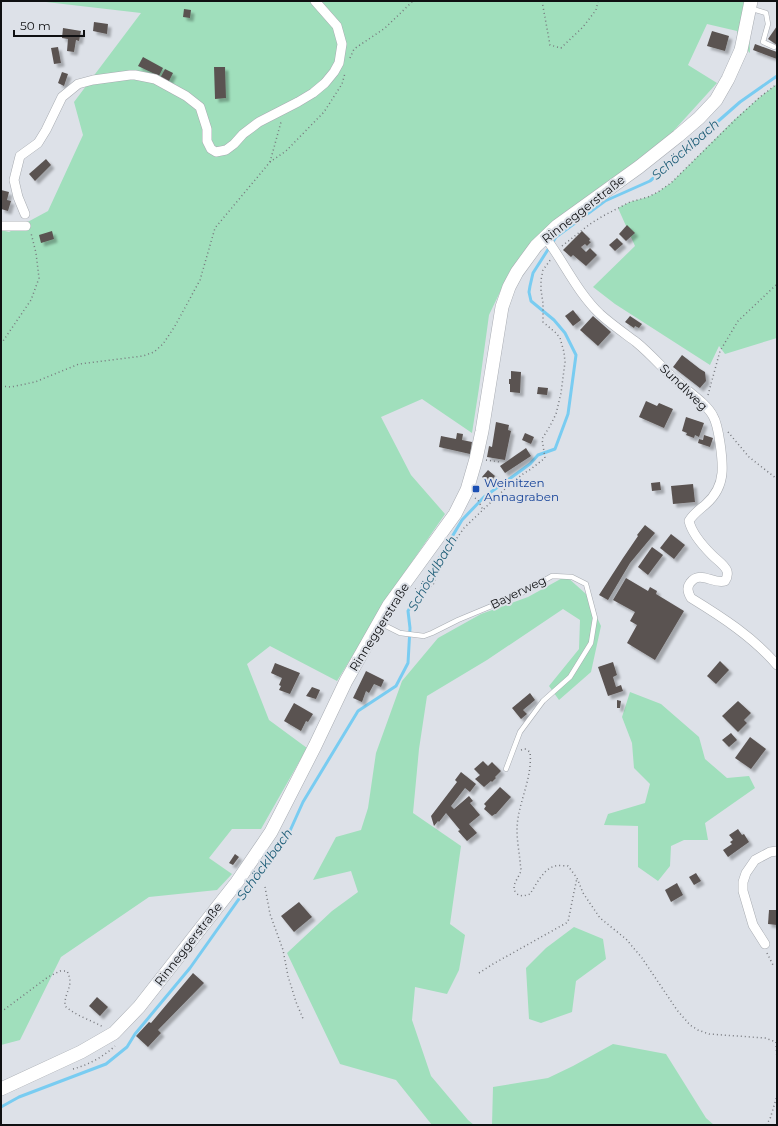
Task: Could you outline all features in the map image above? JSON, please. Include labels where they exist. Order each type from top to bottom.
[{"type":"main road","name":"Rinneggerstraße","points":[[1,1089],[81,1052],[114,1033],[139,1007],[237,882],[271,832],[346,682],[382,618],[455,514],[468,487],[482,431],[502,307],[508,287],[536,246],[557,226],[639,167],[700,118],[716,100],[728,79],[741,50],[750,4]]},
{"type":"street","points":[[25,214],[18,197],[14,180],[20,156],[38,143],[62,97],[78,84],[93,80],[136,74],[155,79],[186,96],[200,107],[207,129],[207,141],[210,149],[216,152],[226,150],[243,134],[259,122],[284,110],[313,93],[325,83],[334,72],[339,62],[342,44],[337,26],[315,1]]},
{"type":"street","points":[[1,226],[28,227]]},
{"type":"street","name":"Sundlweg","points":[[545,237],[587,299],[600,314],[637,343],[674,379],[706,407],[714,417],[720,443],[722,473],[718,489],[706,504],[692,515],[689,521],[691,528],[708,550],[724,566],[728,576],[725,581],[720,582],[701,577],[695,578],[687,587],[688,594],[691,598],[723,618],[752,640],[767,653],[777,665]]},
{"type":"street","points":[[765,944],[753,925],[743,892],[743,882],[746,873],[755,860],[770,852],[777,851]]},
{"type":"lane","points":[[750,4],[756,10],[766,13],[768,24],[763,42],[774,47]]},
{"type":"lane","name":"Bayerweg","points":[[386,626],[394,631],[416,636],[424,636],[432,634],[458,620],[518,595],[552,576],[572,577],[586,584],[595,618],[591,643],[570,677],[543,701],[520,732],[506,767]]},
{"type":"path","points":[[347,62],[354,49],[385,28],[413,1]]},
{"type":"path","points":[[542,1],[550,45],[561,48],[583,27],[596,10],[598,1]]},
{"type":"path","points":[[1,386],[11,387],[35,382],[79,364],[143,356],[154,352],[163,344],[200,280],[215,228],[270,162],[286,151],[324,112],[342,84],[346,70]]},
{"type":"path","points":[[416,588],[424,589],[433,585],[445,555],[464,528],[482,509],[523,474],[545,458],[542,440],[556,414],[561,393],[565,362],[560,338],[542,322],[542,276],[546,266],[556,252],[590,224],[603,216],[630,202],[648,197],[671,183],[735,120],[777,84]]},
{"type":"path","points":[[270,162],[280,130],[284,110]]},
{"type":"path","points":[[1,344],[32,300],[39,278],[36,253],[28,227]]},
{"type":"path","points":[[706,407],[720,351],[738,322],[777,284]]},
{"type":"path","points":[[727,431],[749,457],[777,479]]},
{"type":"path","points":[[476,459],[500,462]]},
{"type":"path","points":[[475,498],[478,500],[482,509]]},
{"type":"path","points":[[506,767],[518,751],[525,749],[530,752],[531,759],[517,830],[521,870],[514,886],[515,891],[523,896],[530,894],[547,871],[555,866],[568,866],[578,878],[583,893],[600,918],[626,939],[642,958],[677,1010],[690,1025],[709,1034],[765,1038],[776,1042],[777,1061]]},
{"type":"path","points":[[479,973],[568,922],[578,878]]},
{"type":"path","points":[[265,887],[270,914],[283,950],[288,976],[304,1021]]},
{"type":"path","points":[[765,944],[767,953],[773,965]]},
{"type":"path","points":[[1,1012],[48,977],[60,971],[67,972],[70,981],[65,998],[65,1006],[72,1012],[91,1020],[114,1033]]},
{"type":"path","points":[[766,1125],[770,1119],[777,1096]]},
{"type":"green space","points":[[45,1],[748,1],[750,53],[739,42],[737,31],[707,24],[688,65],[717,83],[668,137],[637,162],[541,233],[510,271],[489,315],[472,433],[422,399],[381,417],[411,475],[445,514],[398,582],[337,681],[270,646],[247,664],[269,720],[307,748],[261,829],[232,829],[209,858],[232,874],[217,890],[149,897],[61,957],[20,1040],[1,1045],[1,230],[9,232],[48,211],[83,135],[74,102],[141,13]]},
{"type":"green space","points":[[777,84],[777,338],[725,354],[719,346],[710,365],[615,304],[593,287],[635,246],[618,208],[630,202],[648,197],[671,183],[735,119]]},
{"type":"green space","points":[[566,576],[586,594],[601,626],[591,672],[559,700],[549,686],[579,649],[580,620],[563,609],[487,660],[427,696],[419,749],[413,813],[461,846],[450,924],[465,935],[459,970],[447,994],[415,987],[412,1020],[431,1076],[468,1120],[474,1125],[432,1125],[396,1080],[340,1064],[287,953],[332,911],[358,892],[351,871],[313,880],[336,837],[361,830],[368,808],[376,753],[402,681],[438,638],[481,614],[528,597]]},
{"type":"green space","points":[[630,692],[661,704],[699,737],[705,759],[727,778],[749,776],[755,788],[705,823],[708,840],[684,840],[671,846],[670,866],[658,881],[638,867],[638,826],[604,825],[608,814],[645,803],[650,784],[634,768],[632,743],[622,717]]},
{"type":"green space","points":[[574,927],[603,939],[606,959],[576,981],[572,1012],[541,1023],[529,1019],[526,968],[546,948]]},
{"type":"green space","points":[[613,1044],[666,1054],[706,1118],[714,1125],[492,1125],[493,1087],[548,1078]]},
{"type":"building","points":[[184,9],[191,10],[190,18],[183,17]]},
{"type":"building","points":[[94,22],[108,24],[107,34],[93,31]]},
{"type":"building","points":[[777,26],[777,45],[768,39]]},
{"type":"building","points":[[63,28],[81,31],[79,41],[76,40],[74,52],[67,51],[68,39],[62,38]]},
{"type":"building","points":[[712,31],[729,36],[725,51],[707,46]]},
{"type":"building","points":[[755,44],[777,52],[777,59],[753,50]]},
{"type":"building","points":[[58,47],[61,63],[54,64],[51,48]]},
{"type":"building","points":[[143,57],[163,68],[159,76],[138,66]]},
{"type":"building","points":[[214,67],[225,67],[226,98],[215,99]]},
{"type":"building","points":[[165,69],[173,73],[168,83],[160,78]]},
{"type":"building","points":[[62,72],[68,74],[64,86],[58,83]]},
{"type":"building","points":[[46,159],[51,165],[35,181],[29,174]]},
{"type":"building","points":[[1,190],[9,192],[7,200],[11,201],[8,211],[1,209]]},
{"type":"building","points":[[627,225],[635,233],[626,241],[619,234]]},
{"type":"building","points":[[52,231],[54,239],[41,243],[39,235]]},
{"type":"building","points":[[582,231],[591,242],[587,246],[585,244],[581,247],[586,252],[590,248],[597,255],[586,266],[573,255],[571,257],[563,250]]},
{"type":"building","points":[[617,238],[623,244],[615,251],[609,245]]},
{"type":"building","points":[[573,310],[581,320],[573,326],[565,316]]},
{"type":"building","points":[[593,316],[611,332],[598,346],[580,330]]},
{"type":"building","points":[[630,316],[642,324],[639,328],[635,326],[634,328],[625,322]]},
{"type":"building","points":[[682,355],[705,372],[706,381],[700,388],[673,367]]},
{"type":"building","points":[[511,371],[521,372],[520,393],[510,392],[509,379],[511,379]]},
{"type":"building","points":[[538,387],[548,388],[547,395],[537,394]]},
{"type":"building","points":[[646,401],[657,406],[659,403],[673,409],[664,428],[639,417]]},
{"type":"building","points":[[686,417],[704,423],[699,437],[695,435],[694,438],[686,435],[687,433],[682,431]]},
{"type":"building","points":[[496,422],[509,425],[508,430],[511,431],[505,460],[487,457],[489,446],[492,447]]},
{"type":"building","points":[[457,433],[463,434],[462,440],[472,442],[470,454],[439,447],[441,436],[456,439]]},
{"type":"building","points":[[525,433],[534,437],[531,444],[522,440]]},
{"type":"building","points":[[704,435],[713,438],[710,447],[698,443],[699,439],[703,440]]},
{"type":"building","points":[[526,448],[531,456],[505,473],[500,466]]},
{"type":"building","points":[[488,470],[495,476],[489,483],[482,477]]},
{"type":"building","points":[[660,482],[661,490],[652,491],[651,483]]},
{"type":"building","points":[[693,484],[695,502],[673,504],[671,486]]},
{"type":"building","points":[[645,525],[655,533],[630,563],[608,600],[599,595],[638,536],[637,535]]},
{"type":"building","points":[[671,534],[685,545],[674,559],[660,548]]},
{"type":"building","points":[[652,547],[663,555],[648,575],[638,567]]},
{"type":"building","points":[[626,578],[648,591],[650,587],[657,591],[656,594],[684,611],[655,660],[627,643],[637,625],[630,621],[635,612],[613,600]]},
{"type":"building","points":[[720,661],[729,670],[716,684],[707,676]]},
{"type":"building","points":[[613,662],[617,675],[613,677],[616,687],[621,685],[623,691],[608,696],[598,667]]},
{"type":"building","points":[[275,663],[300,673],[290,694],[279,690],[281,686],[279,685],[282,678],[271,673]]},
{"type":"building","points":[[366,671],[384,680],[381,687],[374,684],[369,693],[366,691],[362,702],[353,698]]},
{"type":"building","points":[[312,687],[320,690],[316,699],[306,696]]},
{"type":"building","points":[[530,693],[535,700],[523,710],[527,714],[521,719],[512,708]]},
{"type":"building","points":[[617,700],[621,701],[620,708],[617,708]]},
{"type":"building","points":[[738,701],[751,713],[744,720],[747,723],[738,732],[722,716]]},
{"type":"building","points":[[294,703],[313,714],[308,722],[306,721],[301,731],[284,721]]},
{"type":"building","points":[[731,733],[737,740],[729,747],[722,740]]},
{"type":"building","points":[[750,737],[766,749],[751,769],[735,758]]},
{"type":"building","points":[[483,761],[488,766],[492,762],[501,771],[492,782],[491,781],[484,787],[475,779],[480,775],[474,769]]},
{"type":"building","points":[[461,772],[476,784],[470,792],[465,788],[451,806],[454,809],[469,796],[473,801],[470,803],[480,815],[469,824],[477,833],[467,841],[446,813],[434,826],[431,816],[457,782],[455,780]]},
{"type":"building","points":[[500,787],[511,797],[496,814],[492,816],[484,809],[486,806],[484,804]]},
{"type":"building","points":[[738,829],[742,835],[744,834],[749,842],[728,857],[723,850],[732,844],[730,842],[733,840],[729,835]]},
{"type":"building","points":[[235,854],[239,857],[233,865],[229,863]]},
{"type":"building","points":[[696,873],[701,881],[694,885],[689,877]]},
{"type":"building","points":[[677,883],[683,895],[671,902],[665,890]]},
{"type":"building","points":[[299,902],[312,917],[294,932],[281,916]]},
{"type":"building","points":[[769,910],[777,910],[777,925],[768,924]]},
{"type":"building","points":[[193,973],[204,983],[158,1030],[161,1033],[148,1047],[136,1036],[149,1022],[151,1023]]},
{"type":"building","points":[[97,997],[108,1007],[100,1016],[89,1006]]},
{"type":"waterway","name":"Schöcklbach","points":[[1,1107],[19,1097],[106,1064],[127,1047],[135,1034],[190,968],[263,865],[289,833],[303,802],[358,711],[396,686],[408,663],[410,628],[408,611],[462,520],[484,497],[530,464],[538,455],[555,449],[568,414],[576,355],[565,333],[554,320],[531,301],[529,292],[533,273],[556,237],[605,201],[650,181],[740,102],[777,76]]},
{"type":"place","name":"Weinitzen Annagraben","points":[[476,489]]}]
